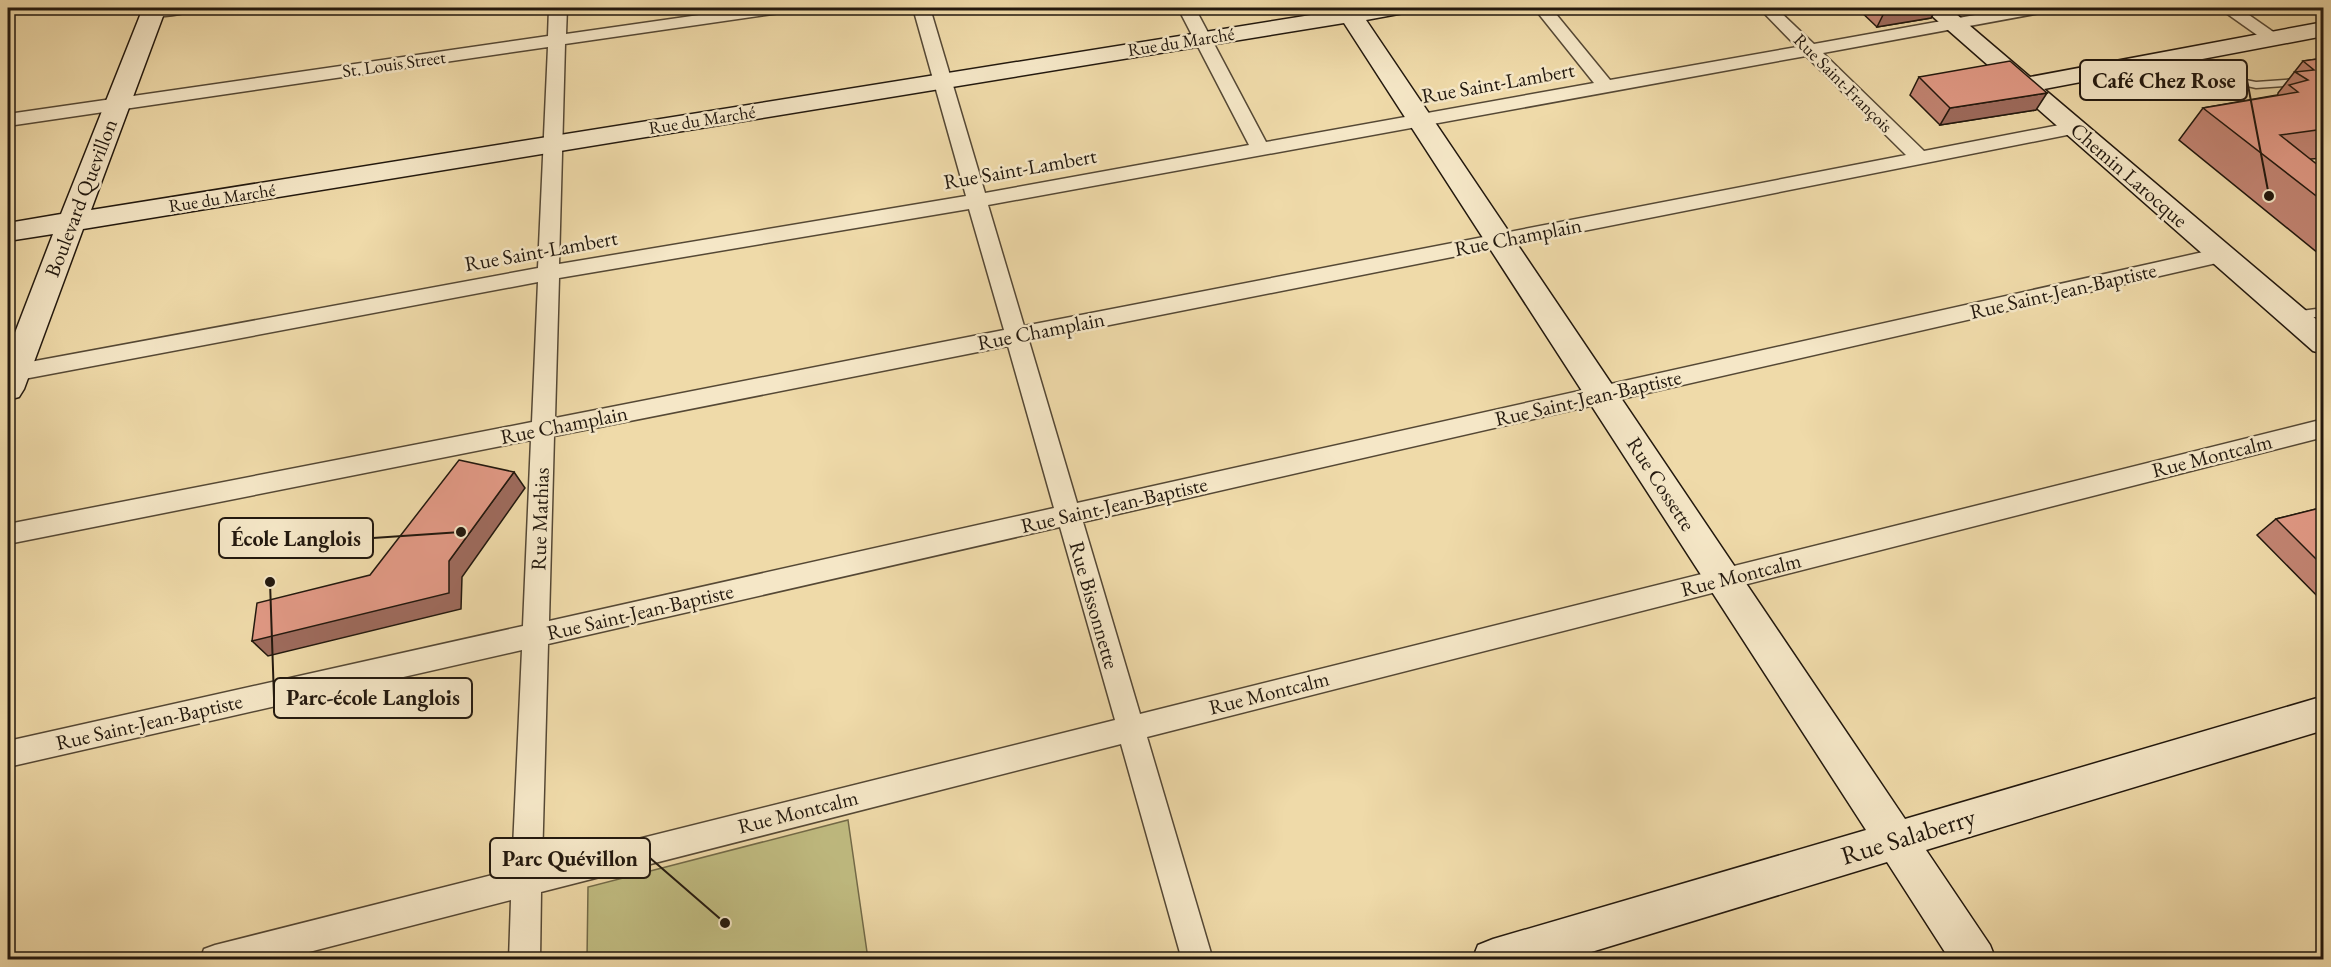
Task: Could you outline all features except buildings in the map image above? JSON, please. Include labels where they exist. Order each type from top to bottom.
[{"type":"street","points":[[153,9],[182,8]]},
{"type":"street","name":"Rue Mathias","points":[[524,960],[558,8]]},
{"type":"street","name":"St. Louis Street","points":[[8,120],[780,8]]},
{"type":"street","name":"Rue Bissonnette","points":[[921,8],[1198,960]]},
{"type":"street","points":[[1186,8],[1261,150]]},
{"type":"street","name":"Rue du Marché","points":[[8,232],[1203,39],[1349,11],[1396,8]]},
{"type":"street","points":[[1542,8],[1606,87]]},
{"type":"street","name":"Rue Saint-François","points":[[1767,8],[1920,158]]},
{"type":"street","name":"Chemin Larocque","points":[[1935,8],[2221,255],[2314,314],[2324,344]]},
{"type":"street","name":"Rue Saint-Lambert","points":[[10,379],[548,273],[977,201],[1808,48],[2040,8]]},
{"type":"street","points":[[2228,8],[2273,38]]},
{"type":"street","name":"Boulevard Quevillon","points":[[10,379],[153,9]]},
{"type":"street","name":"Rue Cossette","points":[[1349,11],[1976,960]]},
{"type":"street","points":[[2025,85],[2324,29]]},
{"type":"street","name":"Rue Champlain","points":[[8,534],[2075,128]]},
{"type":"street","name":"Rue Saint-Jean-Baptiste","points":[[8,754],[2221,255]]},
{"type":"street","name":"Rue Montcalm","points":[[215,960],[2324,428]]},
{"type":"street","name":"Rue Salaberry","points":[[1493,960],[2324,713]]},
{"type":"lane","points":[[2184,55],[2232,80],[2256,85],[2324,81]]},
{"type":"shaded area","points":[[848,820],[868,959],[587,959],[588,887]]},
{"type":"place","name":"Café Chez Rose","points":[[2269,196]]},
{"type":"place","name":"École Langlois","points":[[461,532]]},
{"type":"place","name":"Parc-école Langlois","points":[[270,582]]},
{"type":"place","name":"Parc Quévillon","points":[[725,923]]}]
